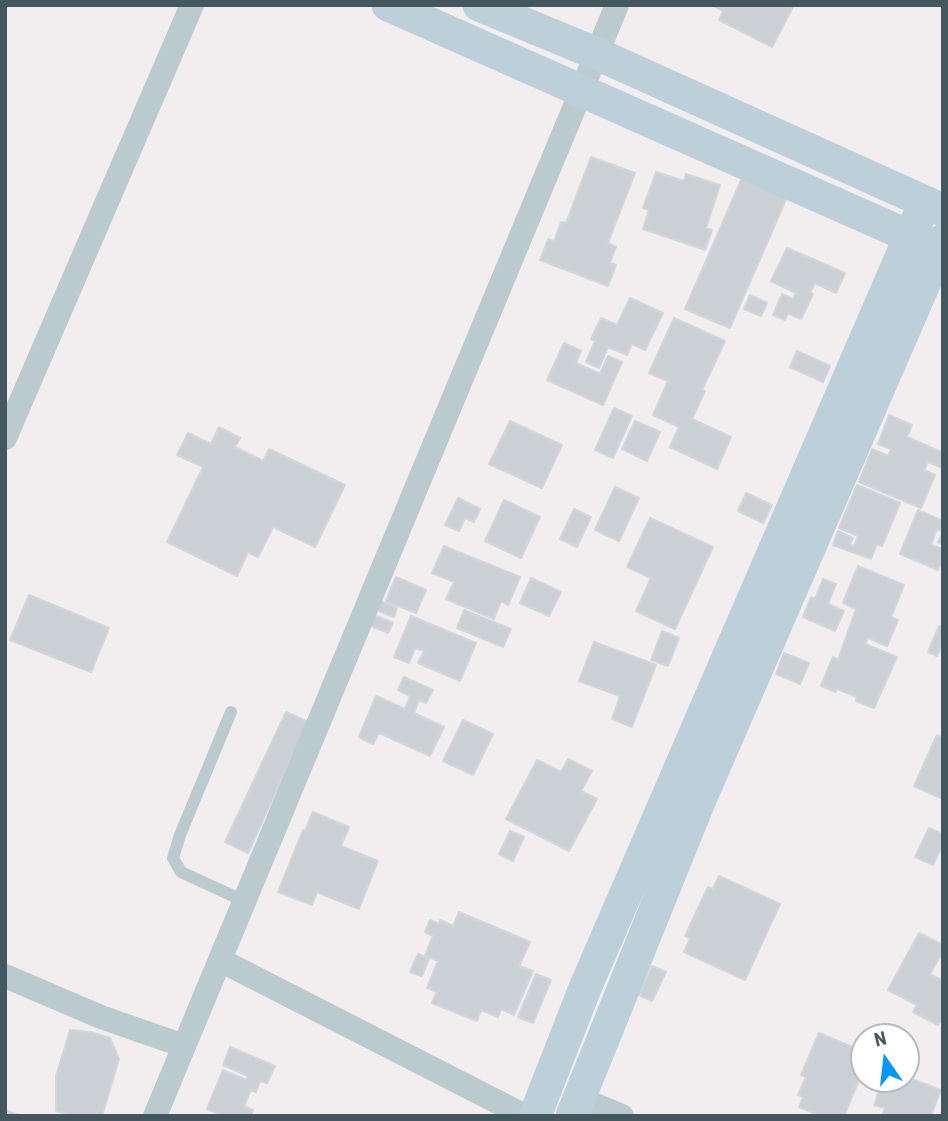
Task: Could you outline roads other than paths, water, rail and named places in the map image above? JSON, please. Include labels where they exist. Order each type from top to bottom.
[{"type":"street","points":[[5,438],[192,5]]},
{"type":"street","points":[[388,5],[933,244]]},
{"type":"street","points":[[479,5],[937,200],[933,244],[723,706],[684,799],[575,1107],[622,1116]]},
{"type":"street","points":[[155,1116],[617,5]]},
{"type":"street","points":[[536,1116],[585,988],[684,799]]},
{"type":"street","points":[[220,960],[525,1116]]},
{"type":"street","points":[[5,976],[102,1017],[184,1046]]},
{"type":"lane","points":[[231,712],[173,858],[181,872],[244,901]]}]
